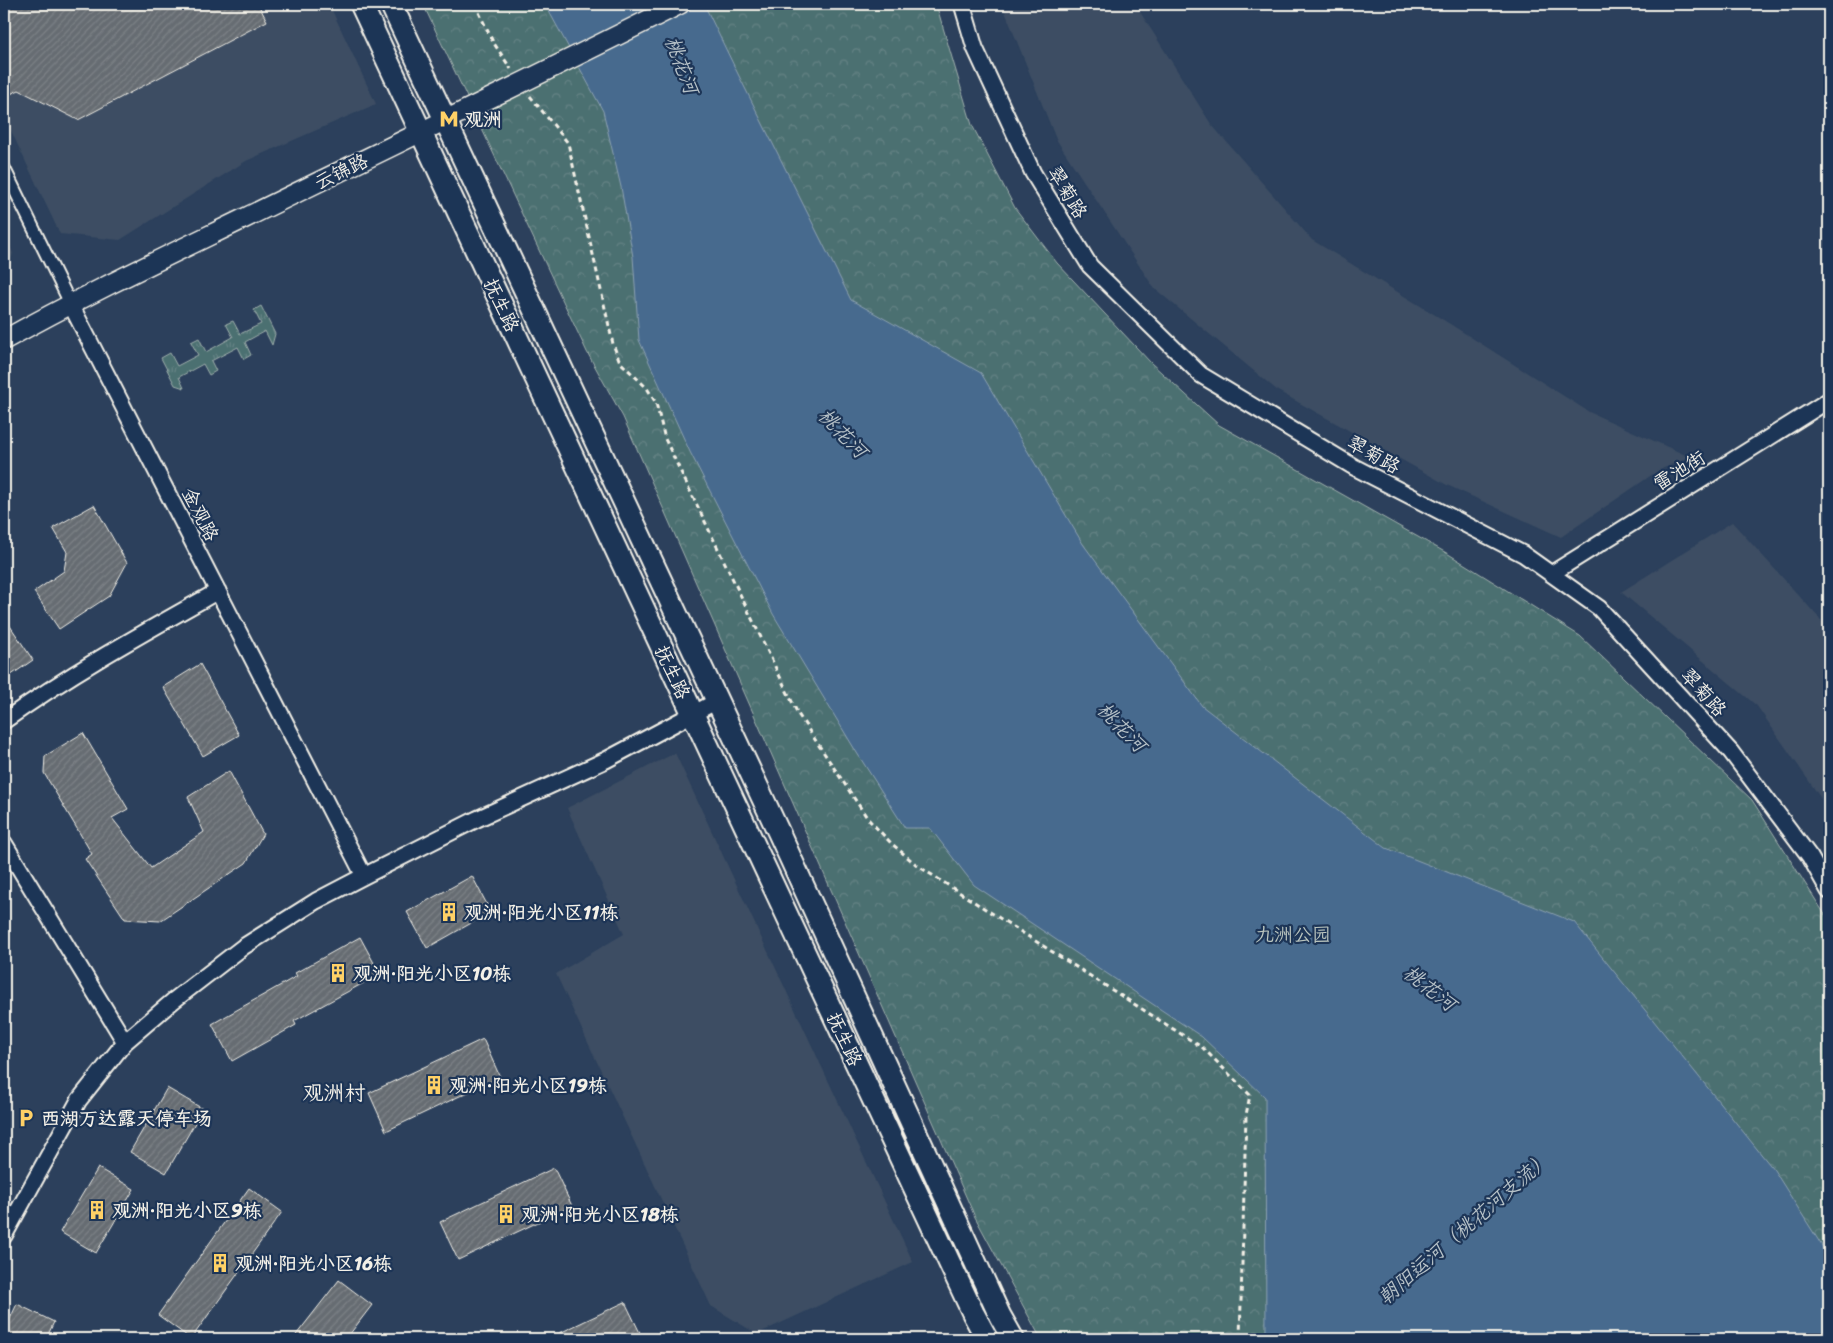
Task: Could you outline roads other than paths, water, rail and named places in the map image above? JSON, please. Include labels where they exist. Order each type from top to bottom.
[{"type":"main road","name":"抚生路","points":[[361,4],[987,1339]]},
{"type":"main road","name":"抚生路","points":[[391,4],[718,701],[1000,1316],[1013,1339]]},
{"type":"street","name":"云锦路","points":[[4,340],[70,303],[555,68],[680,4]]},
{"type":"street","name":"翠菊路","points":[[962,4],[975,48],[1033,173],[1090,266],[1201,375],[1354,467],[1523,554],[1599,608],[1731,752],[1810,857],[1829,891]]},
{"type":"street","name":"金观路","points":[[4,168],[70,303],[364,876]]},
{"type":"street","name":"雷池街","points":[[1551,574],[1829,400]]},
{"type":"street","points":[[4,721],[46,690],[109,652],[218,591]]},
{"type":"street","points":[[4,1236],[79,1100],[125,1042],[173,1001],[244,948],[316,901],[478,819],[606,760],[718,701]]},
{"type":"street","points":[[4,843],[125,1042]]},
{"type":"water","points":[[545,4],[704,4],[851,300],[981,373],[1083,544],[1202,706],[1386,848],[1574,922],[1774,1170],[1829,1257],[1829,1339],[1266,1339],[1265,1097],[1202,1037],[974,885],[930,828],[905,828],[773,614],[690,452],[639,340],[633,257],[621,187],[603,111]]},
{"type":"place","name":"观洲","points":[[449,119]]},
{"type":"place","name":"观洲·阳光小区11栋","points":[[449,912]]},
{"type":"place","name":"观洲·阳光小区10栋","points":[[338,973]]},
{"type":"place","name":"观洲·阳光小区19栋","points":[[434,1085]]},
{"type":"place","name":"西湖万达露天停车场","points":[[26,1118]]},
{"type":"place","name":"观洲·阳光小区9栋","points":[[97,1210]]},
{"type":"place","name":"观洲·阳光小区18栋","points":[[506,1214]]},
{"type":"place","name":"观洲·阳光小区16栋","points":[[220,1263]]},
{"type":"district","name":"观洲村","points":[[334,1093]]},
{"type":"water label","name":"桃花河","points":[[682,65]]},
{"type":"water label","name":"桃花河","points":[[843,433]]},
{"type":"water label","name":"桃花河","points":[[1122,727]]},
{"type":"water label","name":"桃花河","points":[[1430,988]]},
{"type":"water label","name":"朝阳运河（桃花河支流）","points":[[1464,1228]]},
{"type":"park label","name":"九洲公园","points":[[1293,934]]}]
